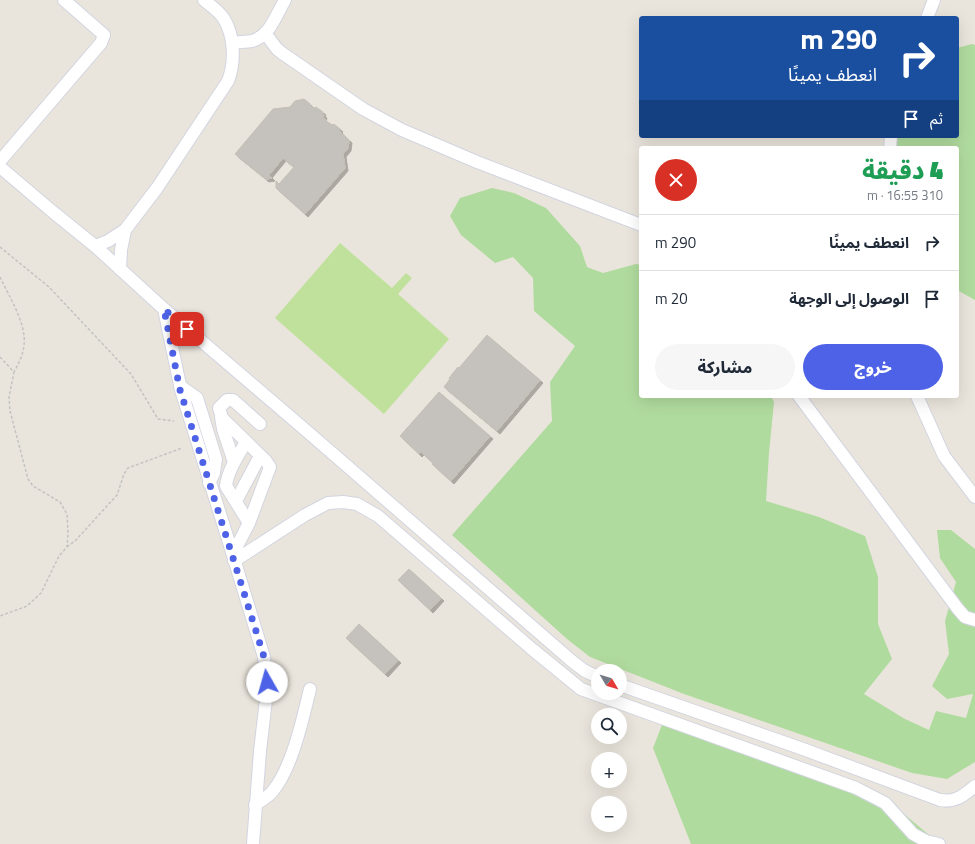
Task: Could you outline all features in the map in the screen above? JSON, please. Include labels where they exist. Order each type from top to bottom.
[{"type":"street","points":[[0,161],[101,43],[104,35],[64,0]]},
{"type":"street","points":[[95,246],[108,241],[125,230],[156,188],[228,81],[231,69],[232,42],[224,19],[204,0]]},
{"type":"street","points":[[232,42],[252,40],[265,33],[285,0]]},
{"type":"street","points":[[928,16],[934,0]]},
{"type":"street","points":[[265,33],[277,49],[282,53],[375,117],[477,162],[639,224]]},
{"type":"street","points":[[0,167],[52,212],[95,246],[164,309],[304,428],[573,662],[591,674]]},
{"type":"street","points":[[120,269],[121,250],[125,230]]},
{"type":"street","points":[[164,309],[180,386],[264,657],[267,691],[255,805],[253,844]]},
{"type":"street","points":[[800,398],[958,609],[965,617],[975,620]]},
{"type":"street","points":[[918,398],[944,456],[975,497]]},
{"type":"street","points":[[234,462],[223,429],[219,408],[226,400],[233,400],[260,424]]},
{"type":"street","points":[[221,415],[222,418],[266,461],[270,467],[249,523],[233,556]]},
{"type":"street","points":[[246,442],[234,462],[226,480],[226,486],[249,523]]},
{"type":"street","points":[[236,501],[260,456]]},
{"type":"street","points":[[233,556],[305,515],[328,504],[343,502],[357,504],[378,516],[532,650],[581,689],[856,788],[885,803],[913,834],[926,841],[938,844]]},
{"type":"street","points":[[627,687],[803,749],[940,800],[955,800],[975,786]]},
{"type":"street","points":[[255,805],[272,792],[284,772],[301,727],[310,689]]},
{"type":"path","points":[[0,247],[49,287],[131,374],[158,419],[174,421]]},
{"type":"path","points":[[0,277],[18,315],[24,334],[22,357],[14,372],[9,397],[10,411],[28,479],[33,486],[60,502],[67,514],[67,547]]},
{"type":"path","points":[[0,357],[14,372]]},
{"type":"path","points":[[0,616],[27,606],[41,593],[59,556],[76,540],[117,494],[124,474],[128,468],[182,448]]},
{"type":"green space","points":[[972,44],[975,45],[975,300],[959,291],[959,146],[892,146],[891,138],[959,138],[959,47]]},
{"type":"green space","points":[[492,188],[514,193],[546,208],[580,246],[587,267],[603,273],[636,264],[639,265],[639,398],[772,398],[774,402],[766,501],[819,517],[865,536],[878,577],[878,624],[892,659],[864,694],[905,719],[929,730],[936,711],[966,718],[973,694],[947,699],[932,686],[949,654],[945,621],[956,582],[940,558],[937,530],[951,530],[975,549],[975,762],[947,779],[912,773],[684,694],[627,672],[627,664],[608,664],[590,657],[567,639],[452,535],[552,421],[550,382],[575,346],[534,311],[533,278],[513,257],[495,263],[461,235],[450,216],[460,198]]},
{"type":"green space","points":[[340,243],[392,288],[406,273],[412,278],[398,294],[449,339],[384,414],[275,318]]},
{"type":"green space","points":[[665,717],[892,804],[940,844],[691,844],[653,748]]},
{"type":"building","points":[[304,99],[310,104],[310,106],[316,107],[323,112],[323,118],[340,129],[341,135],[344,135],[349,140],[348,148],[343,154],[345,168],[305,214],[276,188],[276,181],[279,184],[294,167],[283,158],[269,175],[272,178],[266,179],[235,154],[273,109],[290,107],[295,101]]},
{"type":"building","points":[[487,335],[540,380],[497,431],[444,387],[458,367],[459,368]]},
{"type":"building","points":[[439,392],[490,436],[451,481],[421,452],[419,454],[400,436]]},
{"type":"building","points":[[409,569],[441,598],[430,610],[398,580]]},
{"type":"building","points":[[359,624],[398,660],[385,674],[346,638]]},
{"type":"route","points":[[187,329],[164,309],[180,390],[264,657],[267,682]]}]
